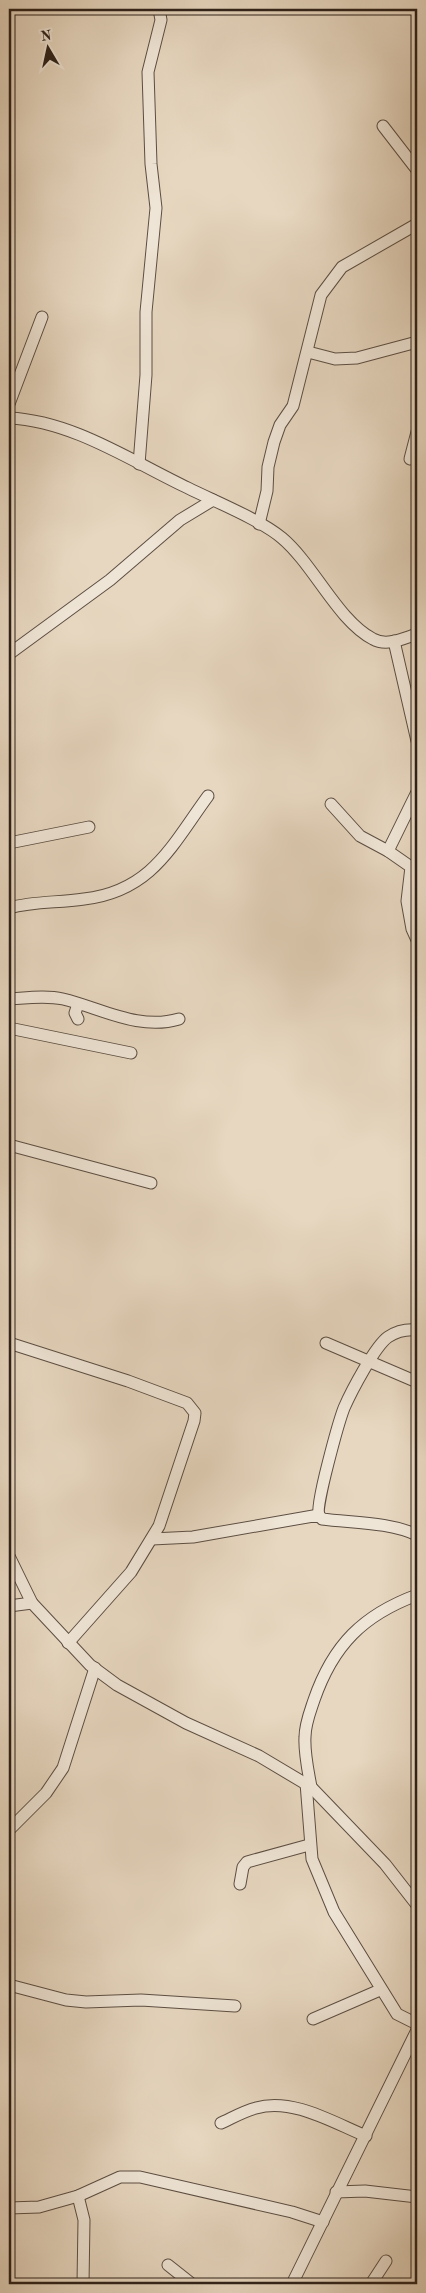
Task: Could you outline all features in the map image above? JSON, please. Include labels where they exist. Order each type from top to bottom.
[{"type":"street","points":[[140,464],[146,374],[146,312],[156,208],[151,155],[148,72],[161,20],[159,9]]},
{"type":"street","points":[[383,126],[417,170]]},
{"type":"street","points":[[259,524],[267,491],[268,467],[274,442],[280,425],[293,406],[321,295],[342,267],[417,224]]},
{"type":"street","points":[[9,404],[42,317]]},
{"type":"street","points":[[308,352],[335,359],[357,358],[417,342]]},
{"type":"street","points":[[9,418],[33,420],[68,430],[259,524],[282,538],[361,630],[378,642],[394,641],[417,634]]},
{"type":"street","points":[[410,459],[417,432]]},
{"type":"street","points":[[9,654],[110,580],[180,520],[213,500]]},
{"type":"street","points":[[394,641],[417,741]]},
{"type":"street","points":[[388,851],[417,792]]},
{"type":"street","points":[[9,908],[38,902],[85,899],[116,891],[146,876],[160,861],[208,796]]},
{"type":"street","points":[[331,804],[360,836],[388,851],[411,867],[407,901],[412,929],[417,940]]},
{"type":"street","points":[[9,843],[90,827]]},
{"type":"street","points":[[9,999],[61,998],[143,1023],[166,1022],[179,1018]]},
{"type":"street","points":[[78,1004],[76,1013],[78,1019]]},
{"type":"street","points":[[9,1028],[132,1053]]},
{"type":"street","points":[[9,1145],[151,1183]]},
{"type":"street","points":[[417,1330],[405,1330],[388,1337],[369,1362],[344,1409],[317,1512],[322,1519],[394,1527],[417,1536]]},
{"type":"street","points":[[9,1343],[128,1381],[187,1403],[192,1408],[194,1421],[159,1526],[131,1572],[68,1643]]},
{"type":"street","points":[[326,1343],[417,1382]]},
{"type":"street","points":[[152,1539],[193,1537],[319,1516]]},
{"type":"street","points":[[9,1556],[32,1603],[68,1643],[95,1668],[117,1685],[186,1723],[259,1756],[308,1785],[385,1864],[417,1905]]},
{"type":"street","points":[[417,1595],[403,1600],[356,1629],[332,1660],[319,1686],[306,1726],[304,1746],[308,1785],[309,1845],[314,1865],[334,1912],[380,1990],[397,2014],[417,2024]]},
{"type":"street","points":[[9,1606],[32,1603]]},
{"type":"street","points":[[9,1830],[46,1793],[60,1774],[95,1668]]},
{"type":"street","points":[[240,1884],[243,1867],[247,1862],[309,1845]]},
{"type":"street","points":[[9,1985],[66,2000],[86,2002],[141,2000],[235,2006]]},
{"type":"street","points":[[313,2019],[380,1990]]},
{"type":"street","points":[[292,2284],[417,2030]]},
{"type":"street","points":[[221,2123],[257,2107],[282,2106],[305,2111],[366,2136]]},
{"type":"street","points":[[9,2208],[39,2206],[78,2196],[120,2177],[140,2177],[292,2212],[323,2222]]},
{"type":"street","points":[[336,2192],[365,2191],[417,2197]]},
{"type":"street","points":[[78,2196],[84,2220],[83,2284]]},
{"type":"street","points":[[371,2284],[386,2261]]},
{"type":"street","points":[[168,2265],[192,2284]]}]
